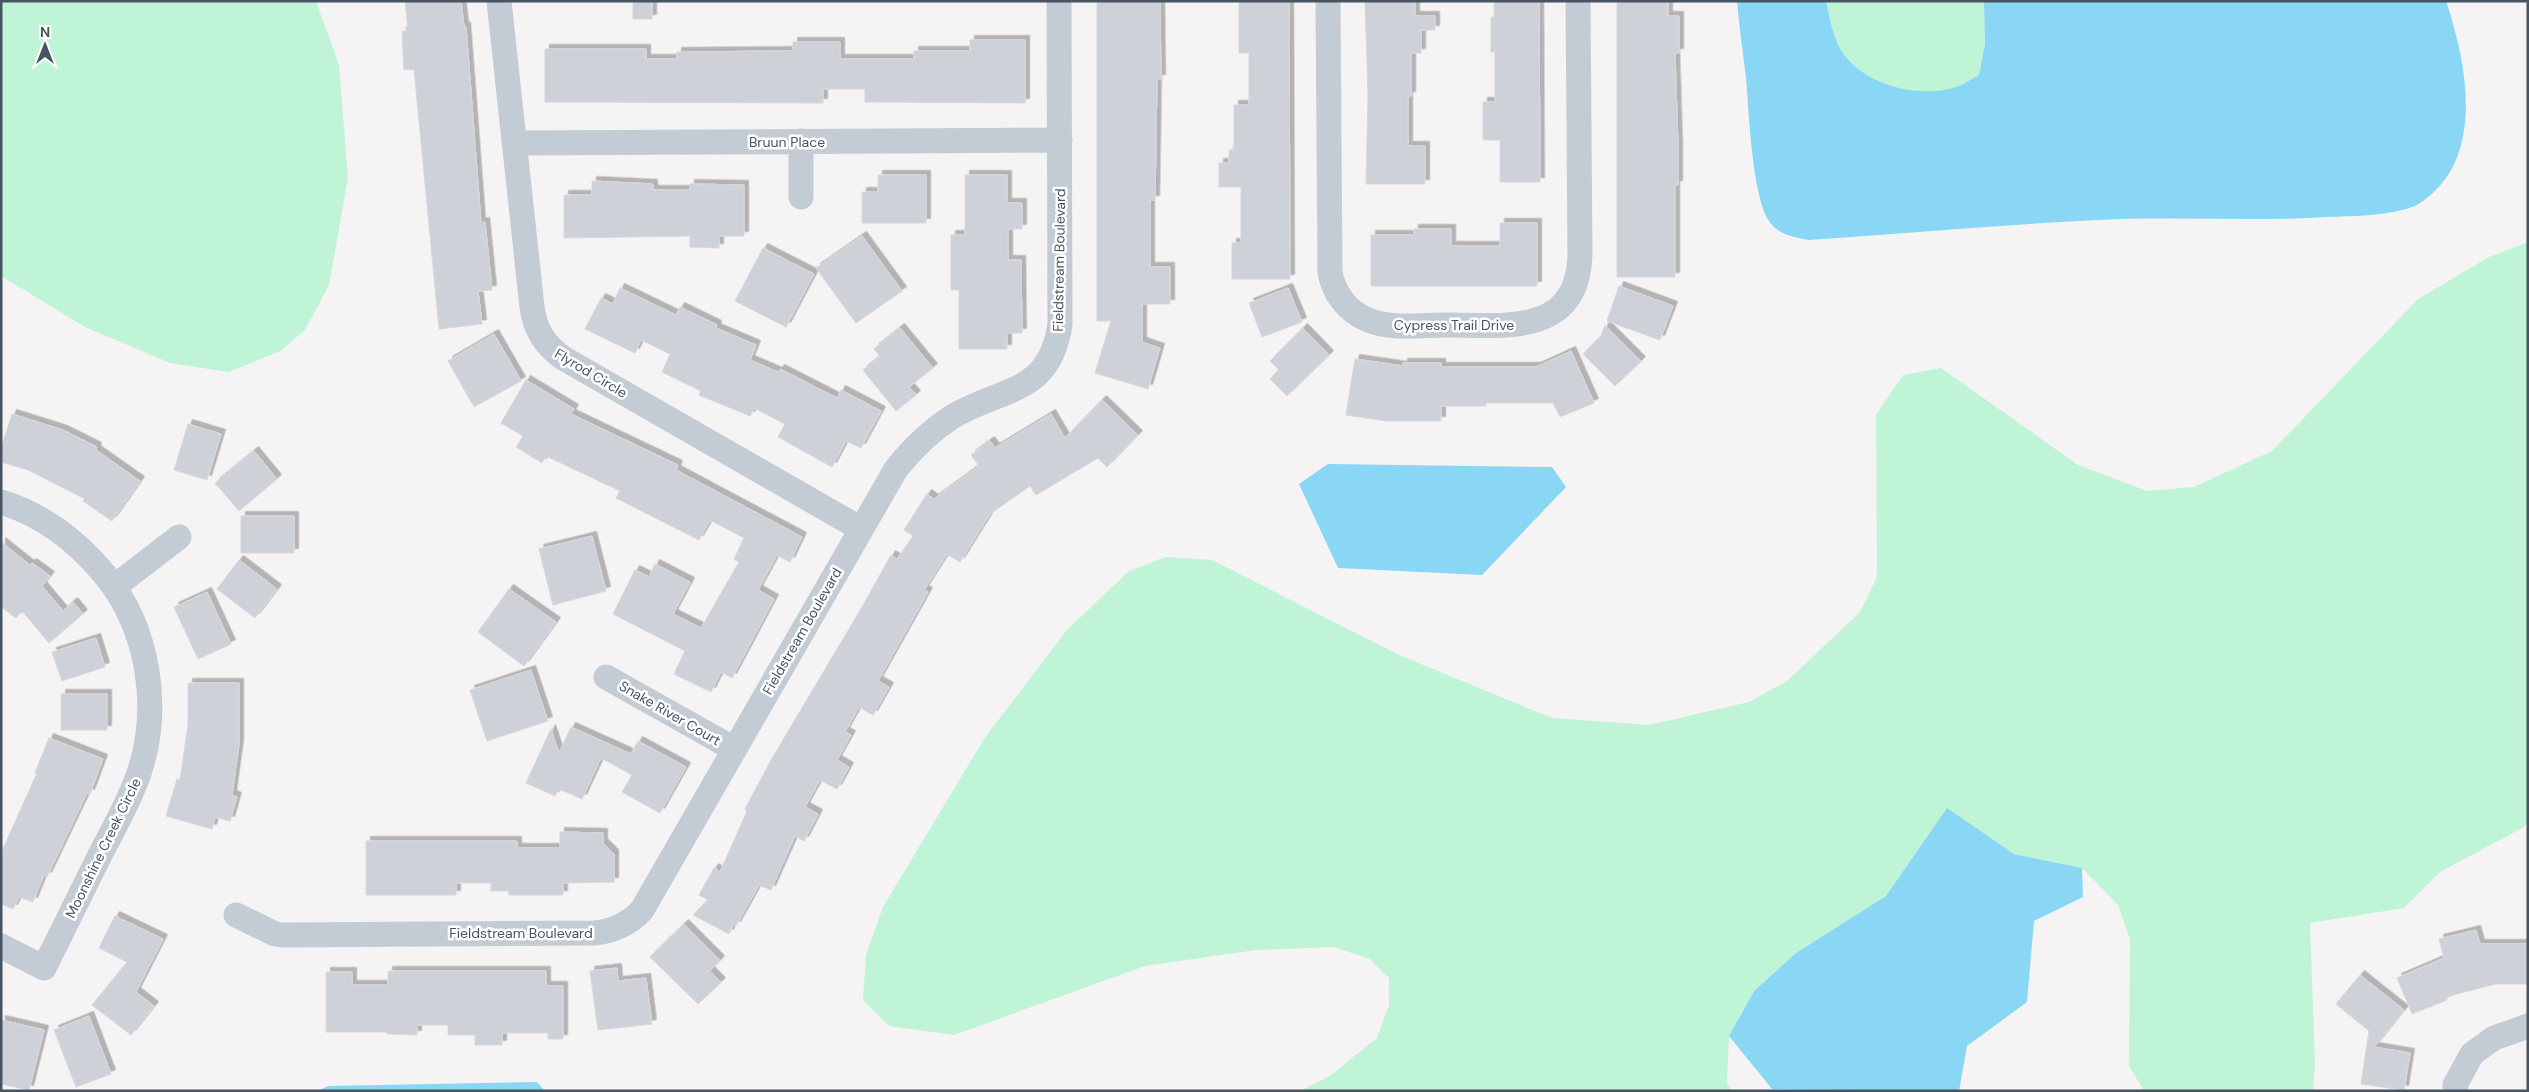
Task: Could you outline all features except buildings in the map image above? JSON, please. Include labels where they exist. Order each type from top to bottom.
[{"type":"street","name":"Flyrod Circle","points":[[499,1],[534,320],[539,333],[549,347],[563,358],[861,529]]},
{"type":"street","name":"Fieldstream Boulevard","points":[[236,915],[275,934],[282,935],[595,933],[617,928],[636,916],[647,904],[896,469],[921,441],[957,415],[1024,384],[1039,373],[1048,362],[1057,342],[1060,324],[1059,1]]},
{"type":"street","name":"Cypress Trail Drive","points":[[1328,1],[1330,273],[1338,294],[1349,308],[1367,320],[1390,325],[1526,324],[1551,314],[1570,294],[1578,274],[1580,257],[1578,1]]},
{"type":"street","name":"Bruun Place","points":[[514,143],[1060,140]]},
{"type":"street","points":[[801,142],[801,197]]},
{"type":"street","name":"Moonshine Creek Circle","points":[[1,502],[35,516],[64,534],[86,554],[114,586],[136,628],[147,672],[149,725],[139,773],[44,968],[1,946]]},
{"type":"street","points":[[114,586],[179,537]]},
{"type":"street","name":"Snake River Court","points":[[606,677],[734,749]]},
{"type":"street","points":[[2456,1091],[2456,1085],[2472,1054],[2494,1038],[2528,1026]]},
{"type":"green space","points":[[1,1],[316,1],[339,65],[348,178],[329,285],[305,330],[280,351],[229,372],[170,363],[85,327],[1,276]]},
{"type":"green space","points":[[1826,1],[1984,1],[1985,44],[1979,75],[1959,86],[1944,90],[1927,91],[1911,90],[1878,80],[1863,72],[1841,50],[1833,32]]},
{"type":"green space","points":[[2528,242],[2528,822],[2524,827],[2440,872],[2404,908],[2310,923],[2315,1063],[2313,1091],[2144,1091],[2129,1066],[2130,939],[2118,905],[2082,868],[2014,854],[1947,809],[1886,896],[1796,953],[1754,991],[1729,1036],[1727,1082],[1731,1091],[1300,1091],[1330,1076],[1377,1038],[1389,1005],[1389,978],[1370,959],[1334,947],[1256,950],[1145,966],[954,1035],[889,1026],[863,1000],[866,955],[883,907],[984,739],[1067,630],[1129,571],[1165,557],[1212,560],[1399,655],[1552,718],[1649,725],[1749,702],[1787,681],[1860,612],[1877,577],[1876,415],[1903,375],[1941,368],[2078,465],[2147,491],[2194,487],[2272,451],[2418,299],[2489,257]]},
{"type":"water","points":[[1737,1],[1826,1],[1835,38],[1841,50],[1851,62],[1863,72],[1878,80],[1911,90],[1927,91],[1944,90],[1959,86],[1979,75],[1985,44],[1984,1],[2446,1],[2460,50],[2464,77],[2466,104],[2464,131],[2458,156],[2446,178],[2422,202],[2393,212],[2298,218],[2097,220],[1809,240],[1787,235],[1777,229],[1769,221],[1763,209],[1752,152]]},
{"type":"water","points":[[1328,464],[1552,467],[1566,487],[1482,575],[1338,568],[1299,484]]},
{"type":"water","points":[[1947,808],[2014,854],[2082,868],[2083,897],[2034,921],[2027,1002],[1967,1046],[1959,1091],[1772,1089],[1729,1036],[1754,991],[1796,953],[1886,896]]},
{"type":"water","points":[[537,1082],[545,1091],[318,1091],[328,1086]]}]
